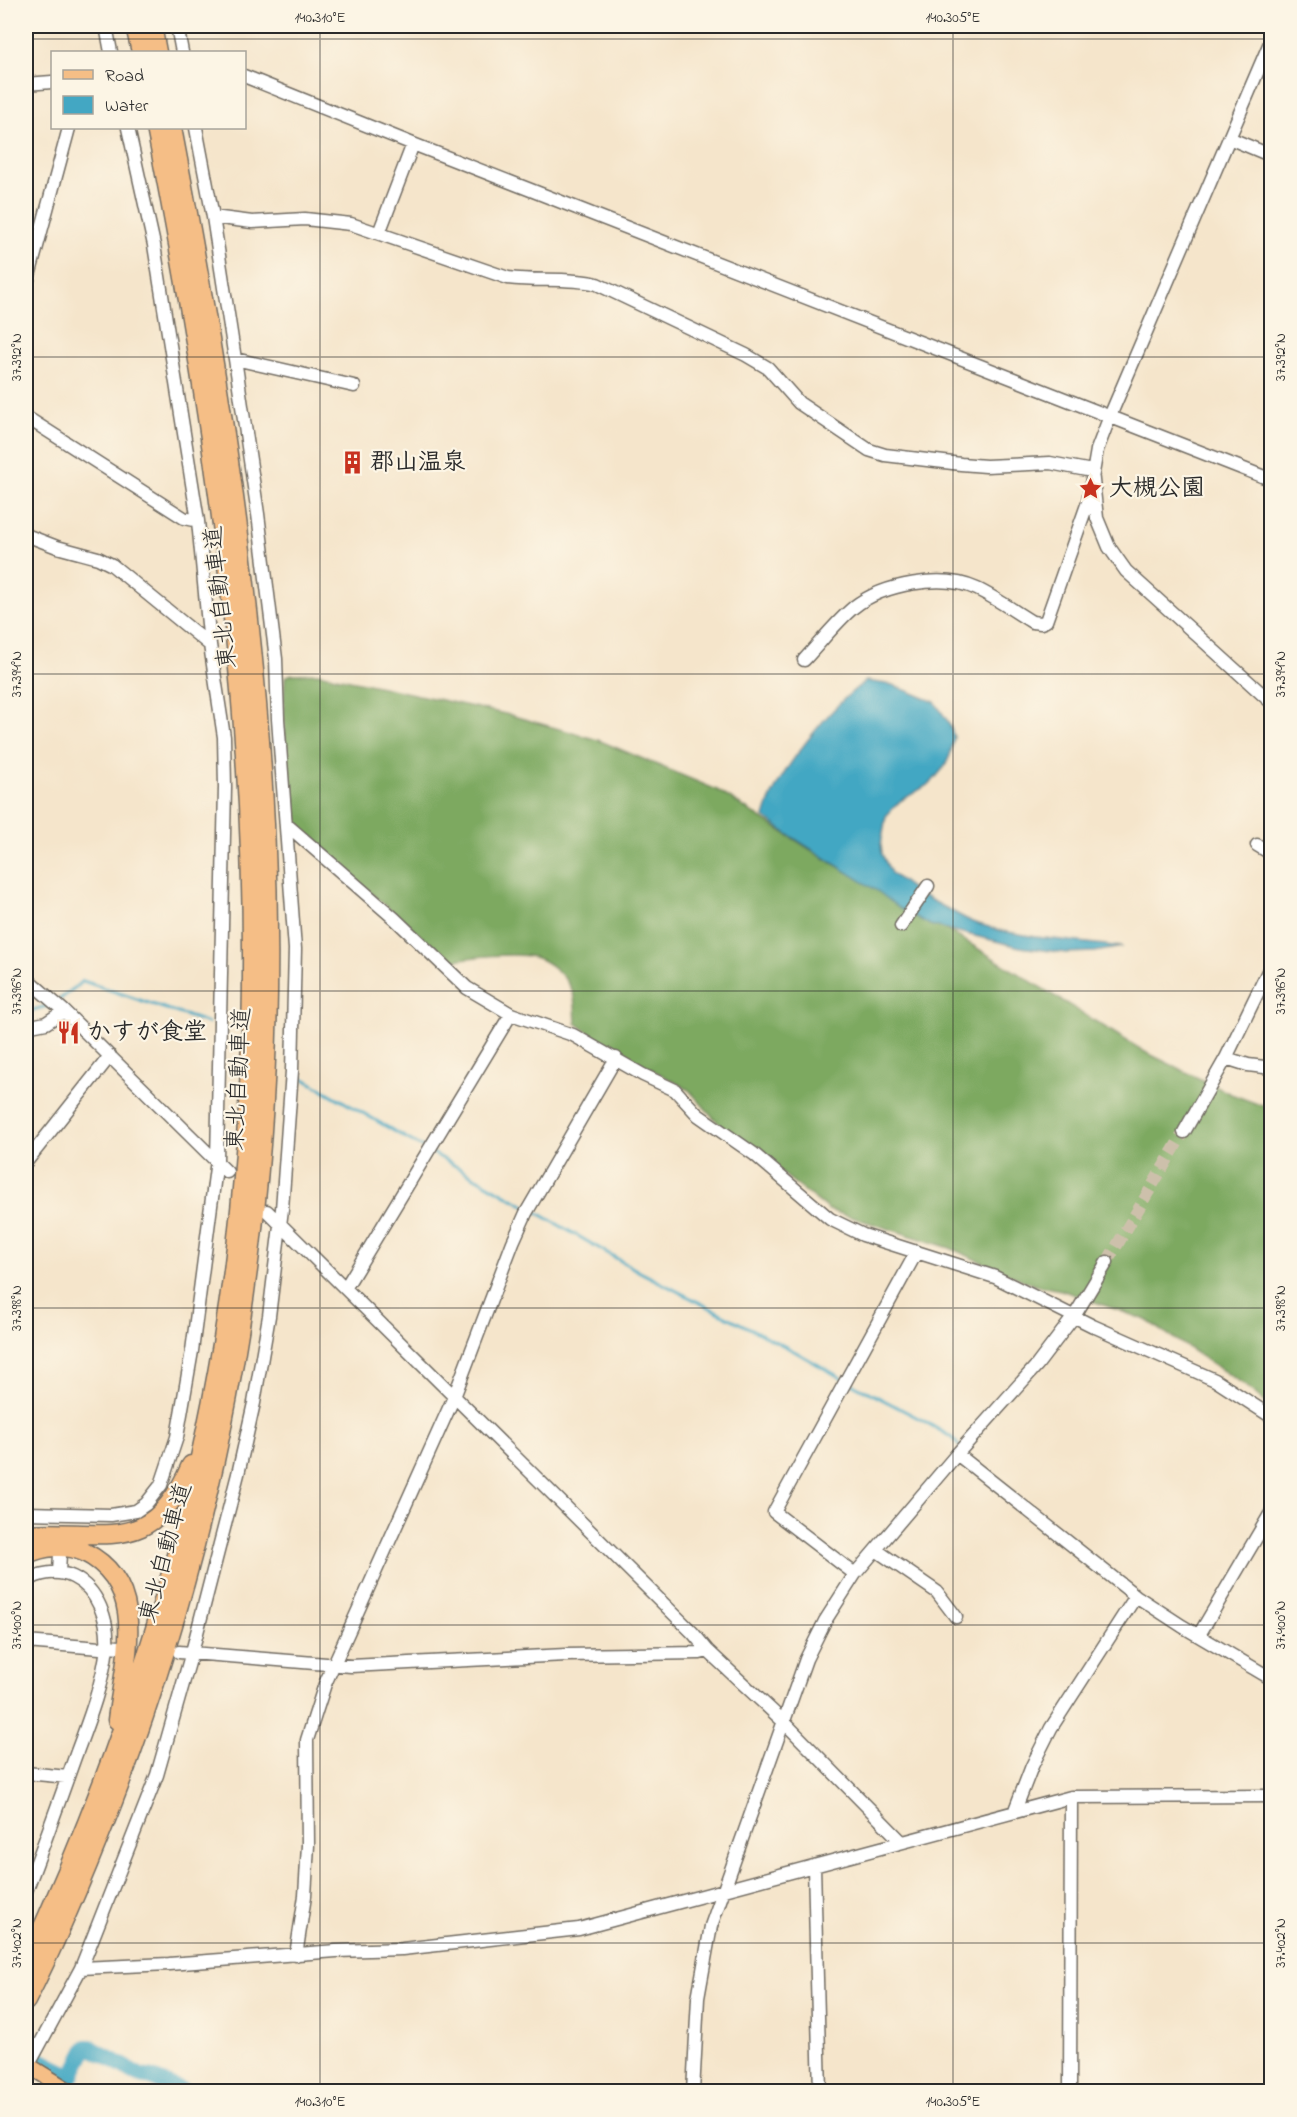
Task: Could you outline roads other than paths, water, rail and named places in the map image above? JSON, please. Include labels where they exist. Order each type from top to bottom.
[{"type":"highway","points":[[135,26],[141,51]]},
{"type":"highway","points":[[152,26],[157,51]]},
{"type":"highway","name":"東北自動車道","points":[[26,1964],[64,1880],[110,1766],[159,1616],[189,1504],[205,1433],[233,1267],[247,1124],[252,982],[249,827],[237,657],[218,499],[192,328],[156,129]]},
{"type":"highway","name":"東北自動車道","points":[[26,2001],[79,1886],[126,1769],[159,1674],[188,1574],[212,1477],[233,1371],[249,1270],[263,1127],[268,983],[267,897],[263,795],[254,669],[234,487],[172,129]]},
{"type":"highway","points":[[26,1534],[113,1535],[145,1525],[161,1514],[172,1500],[190,1469],[205,1433]]},
{"type":"highway","points":[[26,1555],[45,1548],[68,1547],[80,1551],[92,1556],[105,1567],[115,1579],[122,1593],[128,1609],[128,1638],[110,1766]]},
{"type":"main road","points":[[26,2066],[50,2085],[71,2091]]},
{"type":"street","points":[[106,26],[111,51]]},
{"type":"street","points":[[177,26],[182,51]]},
{"type":"street","points":[[804,660],[854,607],[873,595],[908,584],[939,581],[976,588],[1032,622],[1046,621],[1088,502],[1097,450],[1110,416],[1272,38]]},
{"type":"street","points":[[246,77],[1272,480]]},
{"type":"street","points":[[26,84],[51,82]]},
{"type":"street","points":[[26,287],[69,129]]},
{"type":"street","points":[[26,1513],[62,1520],[136,1511],[146,1504],[161,1485],[177,1437],[217,1160],[225,787],[224,737],[216,652],[198,521],[154,245],[128,129]]},
{"type":"street","points":[[26,2066],[81,1968],[157,1775],[192,1652],[254,1403],[269,1316],[280,1225],[292,1071],[295,949],[287,825],[258,514],[213,217],[196,129]]},
{"type":"street","points":[[1229,138],[1272,156]]},
{"type":"street","points":[[379,233],[413,144]]},
{"type":"street","points":[[213,217],[252,222],[289,219],[321,220],[351,225],[508,278],[527,281],[579,280],[597,284],[768,368],[799,403],[869,450],[885,455],[961,464],[986,466],[1050,463],[1092,471]]},
{"type":"street","points":[[235,359],[354,386]]},
{"type":"street","points":[[26,417],[184,518],[198,521]]},
{"type":"street","points":[[1092,471],[1097,518],[1109,547],[1126,571],[1272,703]]},
{"type":"street","points":[[26,535],[57,547],[98,558],[112,565],[216,652]]},
{"type":"street","points":[[287,825],[394,919],[467,988],[511,1014],[573,1035],[643,1075],[675,1090],[698,1115],[754,1154],[830,1219],[863,1235],[995,1277],[1093,1326],[1215,1380],[1272,1417]]},
{"type":"street","points":[[1257,845],[1272,854]]},
{"type":"street","points":[[901,926],[928,886]]},
{"type":"street","points":[[1184,1132],[1226,1058],[1272,963]]},
{"type":"street","points":[[26,978],[64,1011],[227,1172]]},
{"type":"street","points":[[26,1027],[46,1023],[64,1011]]},
{"type":"street","points":[[346,1287],[511,1014]]},
{"type":"street","points":[[26,1162],[110,1056]]},
{"type":"street","points":[[296,1955],[305,1896],[308,1845],[307,1740],[325,1684],[454,1397],[522,1223],[616,1058]]},
{"type":"street","points":[[1226,1058],[1248,1065],[1272,1068]]},
{"type":"street","points":[[267,1211],[693,1633],[708,1651],[784,1722],[902,1842]]},
{"type":"street","points":[[855,1574],[774,1512],[916,1253]]},
{"type":"street","points":[[693,2091],[698,1998],[711,1926],[806,1659],[825,1621],[855,1574],[1036,1365],[1075,1315],[1107,1262]]},
{"type":"street","points":[[957,1454],[1136,1596],[1272,1679]]},
{"type":"street","points":[[1199,1635],[1272,1511]]},
{"type":"street","points":[[876,1550],[937,1592],[956,1617]]},
{"type":"street","points":[[59,1573],[60,1553]]},
{"type":"street","points":[[26,1582],[43,1574],[59,1573],[80,1580],[99,1603],[106,1628],[107,1646],[93,1703],[26,1891]]},
{"type":"street","points":[[1015,1810],[1051,1728],[1136,1596]]},
{"type":"street","points":[[26,1642],[100,1648],[122,1647]]},
{"type":"street","points":[[178,1652],[351,1666],[566,1655],[708,1651]]},
{"type":"street","points":[[26,1773],[68,1777]]},
{"type":"street","points":[[81,1968],[414,1948],[579,1929],[1015,1810],[1071,1797],[1272,1796]]},
{"type":"street","points":[[1070,2091],[1071,1797]]},
{"type":"street","points":[[814,1866],[820,2091]]},
{"type":"water","points":[[866,681],[893,685],[935,702],[949,723],[954,737],[945,766],[931,783],[900,801],[886,816],[881,844],[882,854],[891,873],[916,892],[972,922],[1002,931],[1036,937],[1122,947],[1095,952],[1066,953],[1020,947],[930,925],[899,908],[879,892],[764,817],[770,800],[791,762],[821,724]]},
{"type":"waterway","points":[[59,1000],[83,981],[208,1023]]},
{"type":"waterway","points":[[26,1012],[51,1005]]},
{"type":"waterway","points":[[301,1077],[425,1149]]},
{"type":"waterway","points":[[431,1152],[527,1207]]},
{"type":"waterway","points":[[533,1210],[640,1272],[794,1351],[843,1379]]},
{"type":"waterway","points":[[849,1382],[924,1421],[951,1437],[959,1446]]},
{"type":"waterway","points":[[42,2061],[72,2076],[87,2047],[90,2047],[141,2076],[153,2078],[186,2092]]},
{"type":"tunnel","points":[[224,656],[263,658]]},
{"type":"tunnel","points":[[1107,1262],[1184,1132]]},
{"type":"place","name":"郡山温泉","points":[[352,463]]},
{"type":"place","name":"大槻公園","points":[[1091,489]]},
{"type":"place","name":"かすが食堂","points":[[69,1033]]}]
